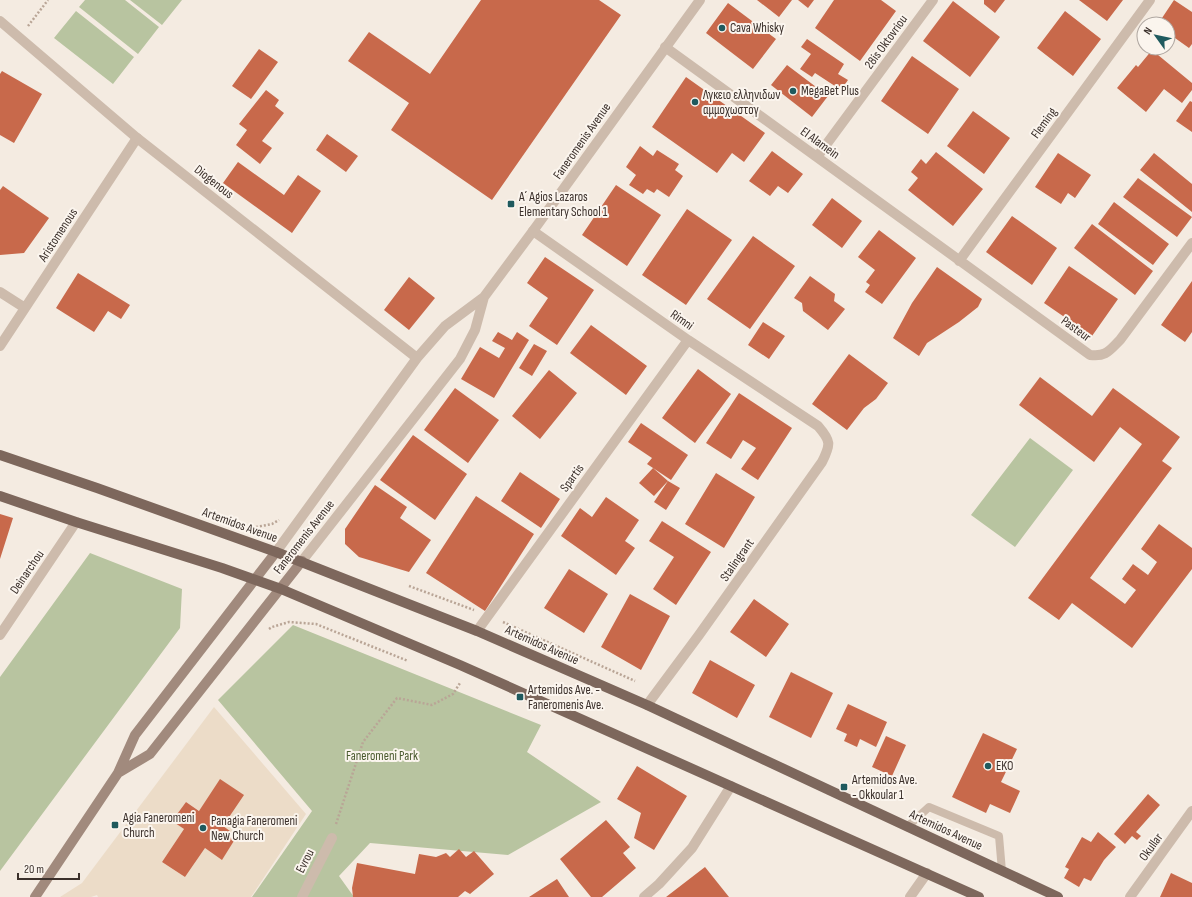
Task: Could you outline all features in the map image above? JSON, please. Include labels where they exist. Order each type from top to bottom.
[{"type":"main road","name":"Artemidos Avenue","points":[[0,455],[276,552],[477,631],[647,705],[1058,897]]},
{"type":"main road","points":[[0,496],[281,589],[467,668],[979,897]]},
{"type":"main road","name":"Faneromenis Avenue","points":[[35,897],[118,773],[135,735],[256,580],[276,552]]},
{"type":"main road","name":"Faneromenis Avenue","points":[[118,773],[150,754],[302,562]]},
{"type":"street","name":"Faneromenis Avenue","points":[[276,552],[417,358],[445,326],[484,297],[533,232],[700,0]]},
{"type":"street","name":"28is Oktovriou","points":[[817,157],[933,0]]},
{"type":"street","name":"Fleming","points":[[959,261],[1150,0]]},
{"type":"street","name":"Diogenous","points":[[0,21],[137,138],[417,358]]},
{"type":"street","name":"El Alamein","points":[[665,47],[959,261]]},
{"type":"street","name":"Aristomenous","points":[[0,346],[137,138]]},
{"type":"street","name":"Rimni","points":[[533,232],[688,340],[818,426]]},
{"type":"street","name":"Pasteur","points":[[959,261],[1090,355],[1100,356],[1110,351],[1120,340],[1192,243]]},
{"type":"street","points":[[0,292],[26,308]]},
{"type":"street","name":"Faneromenis Avenue","points":[[302,562],[460,359],[475,330],[484,297]]},
{"type":"street","name":"Spartis","points":[[477,631],[688,340]]},
{"type":"street","name":"Stalingrant","points":[[647,705],[699,635],[822,462],[829,449],[828,437],[818,426]]},
{"type":"street","name":"Deinarchou","points":[[0,635],[76,522]]},
{"type":"street","points":[[644,897],[660,884],[692,848],[731,786]]},
{"type":"street","name":"Okullar","points":[[1130,897],[1192,811]]},
{"type":"street","name":"Evrou","points":[[302,897],[332,838]]},
{"type":"street","points":[[910,897],[927,873]]},
{"type":"lane","points":[[907,827],[929,807],[999,836],[1002,871]]},
{"type":"path","points":[[26,29],[48,0]]},
{"type":"path","points":[[252,527],[261,527],[272,524],[282,518]]},
{"type":"path","points":[[267,631],[272,627],[289,622],[316,624]]},
{"type":"path","points":[[332,838],[363,742],[397,698],[432,705],[453,694],[460,683]]},
{"type":"green space","points":[[85,0],[125,0],[159,27],[138,54],[79,7]]},
{"type":"green space","points":[[130,0],[182,0],[162,25]]},
{"type":"green space","points":[[76,11],[134,57],[113,84],[54,38]]},
{"type":"green space","points":[[1030,438],[1073,470],[1015,547],[971,515]]},
{"type":"green space","points":[[90,553],[182,589],[180,628],[0,871],[0,677]]},
{"type":"green space","name":"Faneromeni Park","points":[[293,625],[541,725],[527,752],[601,802],[508,855],[370,843],[339,876],[354,897],[252,897],[312,811],[218,700]]},
{"type":"shaded area","points":[[214,707],[306,814],[251,897],[98,897],[97,895],[91,897],[60,897],[82,883]],"holes":[[[186,802],[237,836],[222,859],[205,848],[185,877],[162,862],[184,829],[172,821]]]},
{"type":"building","points":[[481,0],[599,0],[621,15],[492,200],[391,130],[409,103],[348,61],[369,32],[430,74]]},
{"type":"building","points":[[757,0],[792,0],[779,17]]},
{"type":"building","points":[[798,0],[814,0],[808,8]]},
{"type":"building","points":[[834,0],[881,0],[896,11],[860,61],[815,28]]},
{"type":"building","points":[[984,0],[1005,0],[995,13],[984,4]]},
{"type":"building","points":[[1079,0],[1123,0],[1107,21]]},
{"type":"building","points":[[1174,0],[1192,12],[1192,44],[1189,48],[1176,39],[1176,16],[1163,16]]},
{"type":"building","points":[[953,1],[1000,37],[970,77],[923,41]]},
{"type":"building","points":[[728,3],[776,39],[753,69],[706,33]]},
{"type":"building","points":[[1065,11],[1101,39],[1073,76],[1037,48]]},
{"type":"building","points":[[807,39],[844,64],[838,74],[848,80],[841,90],[815,73],[812,77],[800,69],[811,54],[801,47]]},
{"type":"building","points":[[259,49],[278,62],[251,99],[232,86]]},
{"type":"building","points":[[912,56],[959,89],[928,134],[881,101]]},
{"type":"building","points":[[1147,56],[1159,56],[1192,83],[1192,90],[1182,103],[1164,89],[1146,112],[1117,88],[1136,65],[1138,67]]},
{"type":"building","points":[[787,65],[828,96],[812,117],[771,85]]},
{"type":"building","points":[[2,71],[42,94],[14,143],[0,135],[0,74]]},
{"type":"building","name":"Λγκειο ελληνιδων αμμοχωστογ","points":[[686,77],[765,133],[744,162],[732,153],[717,173],[652,127]]},
{"type":"building","points":[[266,90],[279,100],[275,106],[284,113],[262,141],[272,148],[260,164],[236,145],[247,130],[239,124]]},
{"type":"building","points":[[1190,101],[1192,102],[1192,132],[1176,121]]},
{"type":"building","points":[[973,111],[1010,138],[984,174],[947,146]]},
{"type":"building","points":[[327,134],[358,156],[346,172],[316,150]]},
{"type":"building","points":[[640,146],[653,156],[657,150],[679,164],[675,170],[683,176],[669,197],[657,189],[654,193],[647,189],[643,194],[629,185],[636,175],[626,167]]},
{"type":"building","points":[[772,151],[803,174],[788,193],[778,186],[770,196],[749,181]]},
{"type":"building","points":[[936,152],[983,189],[953,226],[908,190],[918,178],[911,172],[921,159],[926,164]]},
{"type":"building","points":[[1058,153],[1091,175],[1075,198],[1068,193],[1061,204],[1035,187]]},
{"type":"building","points":[[1154,153],[1192,184],[1192,212],[1140,170]]},
{"type":"building","points":[[238,162],[284,195],[298,175],[321,191],[292,233],[223,183]]},
{"type":"building","points":[[1138,178],[1192,217],[1177,237],[1123,197]]},
{"type":"building","points":[[616,185],[661,215],[627,266],[582,235]]},
{"type":"building","points":[[3,186],[49,218],[24,253],[0,255],[0,190]]},
{"type":"building","points":[[832,198],[862,221],[842,248],[812,225]]},
{"type":"building","points":[[1114,202],[1169,244],[1153,265],[1098,224]]},
{"type":"building","points":[[687,209],[732,240],[686,305],[642,275]]},
{"type":"building","points":[[1012,216],[1057,248],[1032,285],[986,252]]},
{"type":"building","points":[[1092,224],[1153,271],[1135,295],[1074,248]]},
{"type":"building","points":[[879,230],[916,258],[882,304],[865,292],[870,285],[866,282],[875,270],[858,257]]},
{"type":"building","points":[[753,236],[795,266],[750,329],[707,299]]},
{"type":"building","points":[[545,257],[594,290],[557,345],[529,326],[548,298],[527,283]]},
{"type":"building","points":[[1069,266],[1118,299],[1092,336],[1044,303]]},
{"type":"building","points":[[937,267],[982,299],[978,307],[959,322],[927,343],[919,356],[893,338],[912,303]]},
{"type":"building","points":[[78,273],[130,305],[121,319],[108,311],[94,332],[56,308]]},
{"type":"building","points":[[810,276],[835,294],[834,301],[845,309],[828,330],[803,311],[802,303],[794,298]]},
{"type":"building","points":[[409,277],[435,298],[409,330],[384,310]]},
{"type":"building","points":[[1192,281],[1192,332],[1185,342],[1161,325]]},
{"type":"building","points":[[763,322],[785,336],[769,359],[748,345]]},
{"type":"building","points":[[591,325],[647,366],[626,395],[570,353]]},
{"type":"building","points":[[498,332],[512,340],[517,332],[529,340],[494,398],[461,379],[480,347],[499,358],[505,348],[492,341]]},
{"type":"building","points":[[534,344],[547,351],[532,376],[519,368]]},
{"type":"building","points":[[849,354],[888,383],[876,399],[864,408],[847,430],[812,404]]},
{"type":"building","points":[[698,369],[731,394],[695,443],[662,418]]},
{"type":"building","points":[[549,370],[577,393],[540,439],[512,416]]},
{"type":"building","points":[[1040,377],[1092,416],[1113,388],[1180,437],[1162,461],[1172,468],[1090,578],[1125,604],[1136,590],[1122,579],[1133,564],[1148,575],[1157,562],[1141,549],[1159,524],[1192,548],[1192,569],[1132,648],[1072,603],[1059,620],[1028,598],[1142,444],[1120,427],[1094,462],[1019,405]]},
{"type":"building","points":[[455,388],[499,420],[468,463],[424,430]]},
{"type":"building","points":[[739,393],[792,428],[758,480],[741,469],[756,448],[743,440],[731,459],[706,443]]},
{"type":"building","points":[[641,423],[688,455],[671,480],[647,464],[652,458],[628,442]]},
{"type":"building","points":[[413,435],[467,474],[435,520],[380,480]]},
{"type":"building","points":[[653,468],[668,481],[654,496],[639,483]]},
{"type":"building","points":[[520,472],[560,499],[541,528],[501,501]]},
{"type":"building","points":[[716,473],[755,497],[724,548],[685,524]]},
{"type":"building","points":[[668,481],[680,488],[666,510],[654,502]]},
{"type":"building","points":[[375,485],[407,507],[400,518],[431,540],[409,572],[359,557],[345,544],[345,529]]},
{"type":"building","points":[[476,496],[534,534],[485,611],[426,573]]},
{"type":"building","points":[[606,497],[639,520],[625,541],[635,548],[616,575],[561,536],[580,508],[592,517]]},
{"type":"building","points":[[0,514],[13,518],[0,559]]},
{"type":"building","points":[[662,521],[711,552],[676,605],[653,589],[674,557],[649,541]]},
{"type":"building","points":[[569,569],[608,594],[584,633],[544,608]]},
{"type":"building","points":[[630,594],[670,616],[641,670],[601,647]]},
{"type":"building","points":[[754,599],[789,624],[766,657],[730,632]]},
{"type":"building","points":[[710,660],[755,685],[737,718],[692,693]]},
{"type":"building","points":[[791,672],[833,693],[811,738],[769,717]]},
{"type":"building","points":[[848,704],[887,722],[876,747],[860,739],[857,747],[844,741],[847,734],[836,729]]},
{"type":"building","name":"EKO","points":[[983,733],[1017,749],[1001,782],[1020,791],[1010,813],[990,804],[986,813],[952,797]]},
{"type":"building","points":[[886,736],[906,745],[892,776],[872,767]]},
{"type":"building","points":[[637,766],[687,796],[654,850],[634,838],[641,813],[617,799]]},
{"type":"building","name":"Panagia Faneromeni New Church","points":[[220,779],[244,795],[223,826],[237,836],[222,860],[205,848],[185,877],[162,862],[184,829],[172,821],[186,802],[199,811]]},
{"type":"building","points":[[1148,794],[1160,805],[1136,832],[1141,836],[1137,840],[1132,836],[1125,844],[1114,834]]},
{"type":"building","points":[[606,820],[630,847],[623,853],[636,868],[602,897],[591,897],[560,859]]},
{"type":"building","points":[[1098,832],[1116,847],[1104,860],[1091,881],[1084,878],[1079,887],[1064,878],[1069,869],[1065,867],[1082,837],[1091,842]]},
{"type":"building","points":[[459,849],[466,857],[474,851],[494,874],[470,894],[465,891],[458,897],[353,897],[352,888],[357,863],[415,874],[419,854],[436,857],[446,853],[450,857]]},
{"type":"building","points":[[705,867],[729,897],[666,897]]},
{"type":"building","points":[[1171,873],[1192,883],[1192,897],[1160,897]]},
{"type":"building","points":[[557,879],[569,897],[529,897]]},
{"type":"place","name":"Cava Whisky","points":[[722,28]]},
{"type":"place","name":"MegaBet Plus","points":[[793,91]]},
{"type":"place","name":"Λγκειο ελληνιδων αμμοχωστογ","points":[[695,102]]},
{"type":"place","name":"A´ Agios Lazaros Elementary School 1","points":[[511,204]]},
{"type":"place","name":"Artemidos Ave. - Faneromenis Ave.","points":[[520,697]]},
{"type":"place","name":"EKO","points":[[988,766]]},
{"type":"place","name":"Artemidos Ave. - Okkoular 1","points":[[844,787]]},
{"type":"place","name":"Agia Faneromeni Church","points":[[115,825]]},
{"type":"place","name":"Panagia Faneromeni New Church","points":[[203,828]]}]
